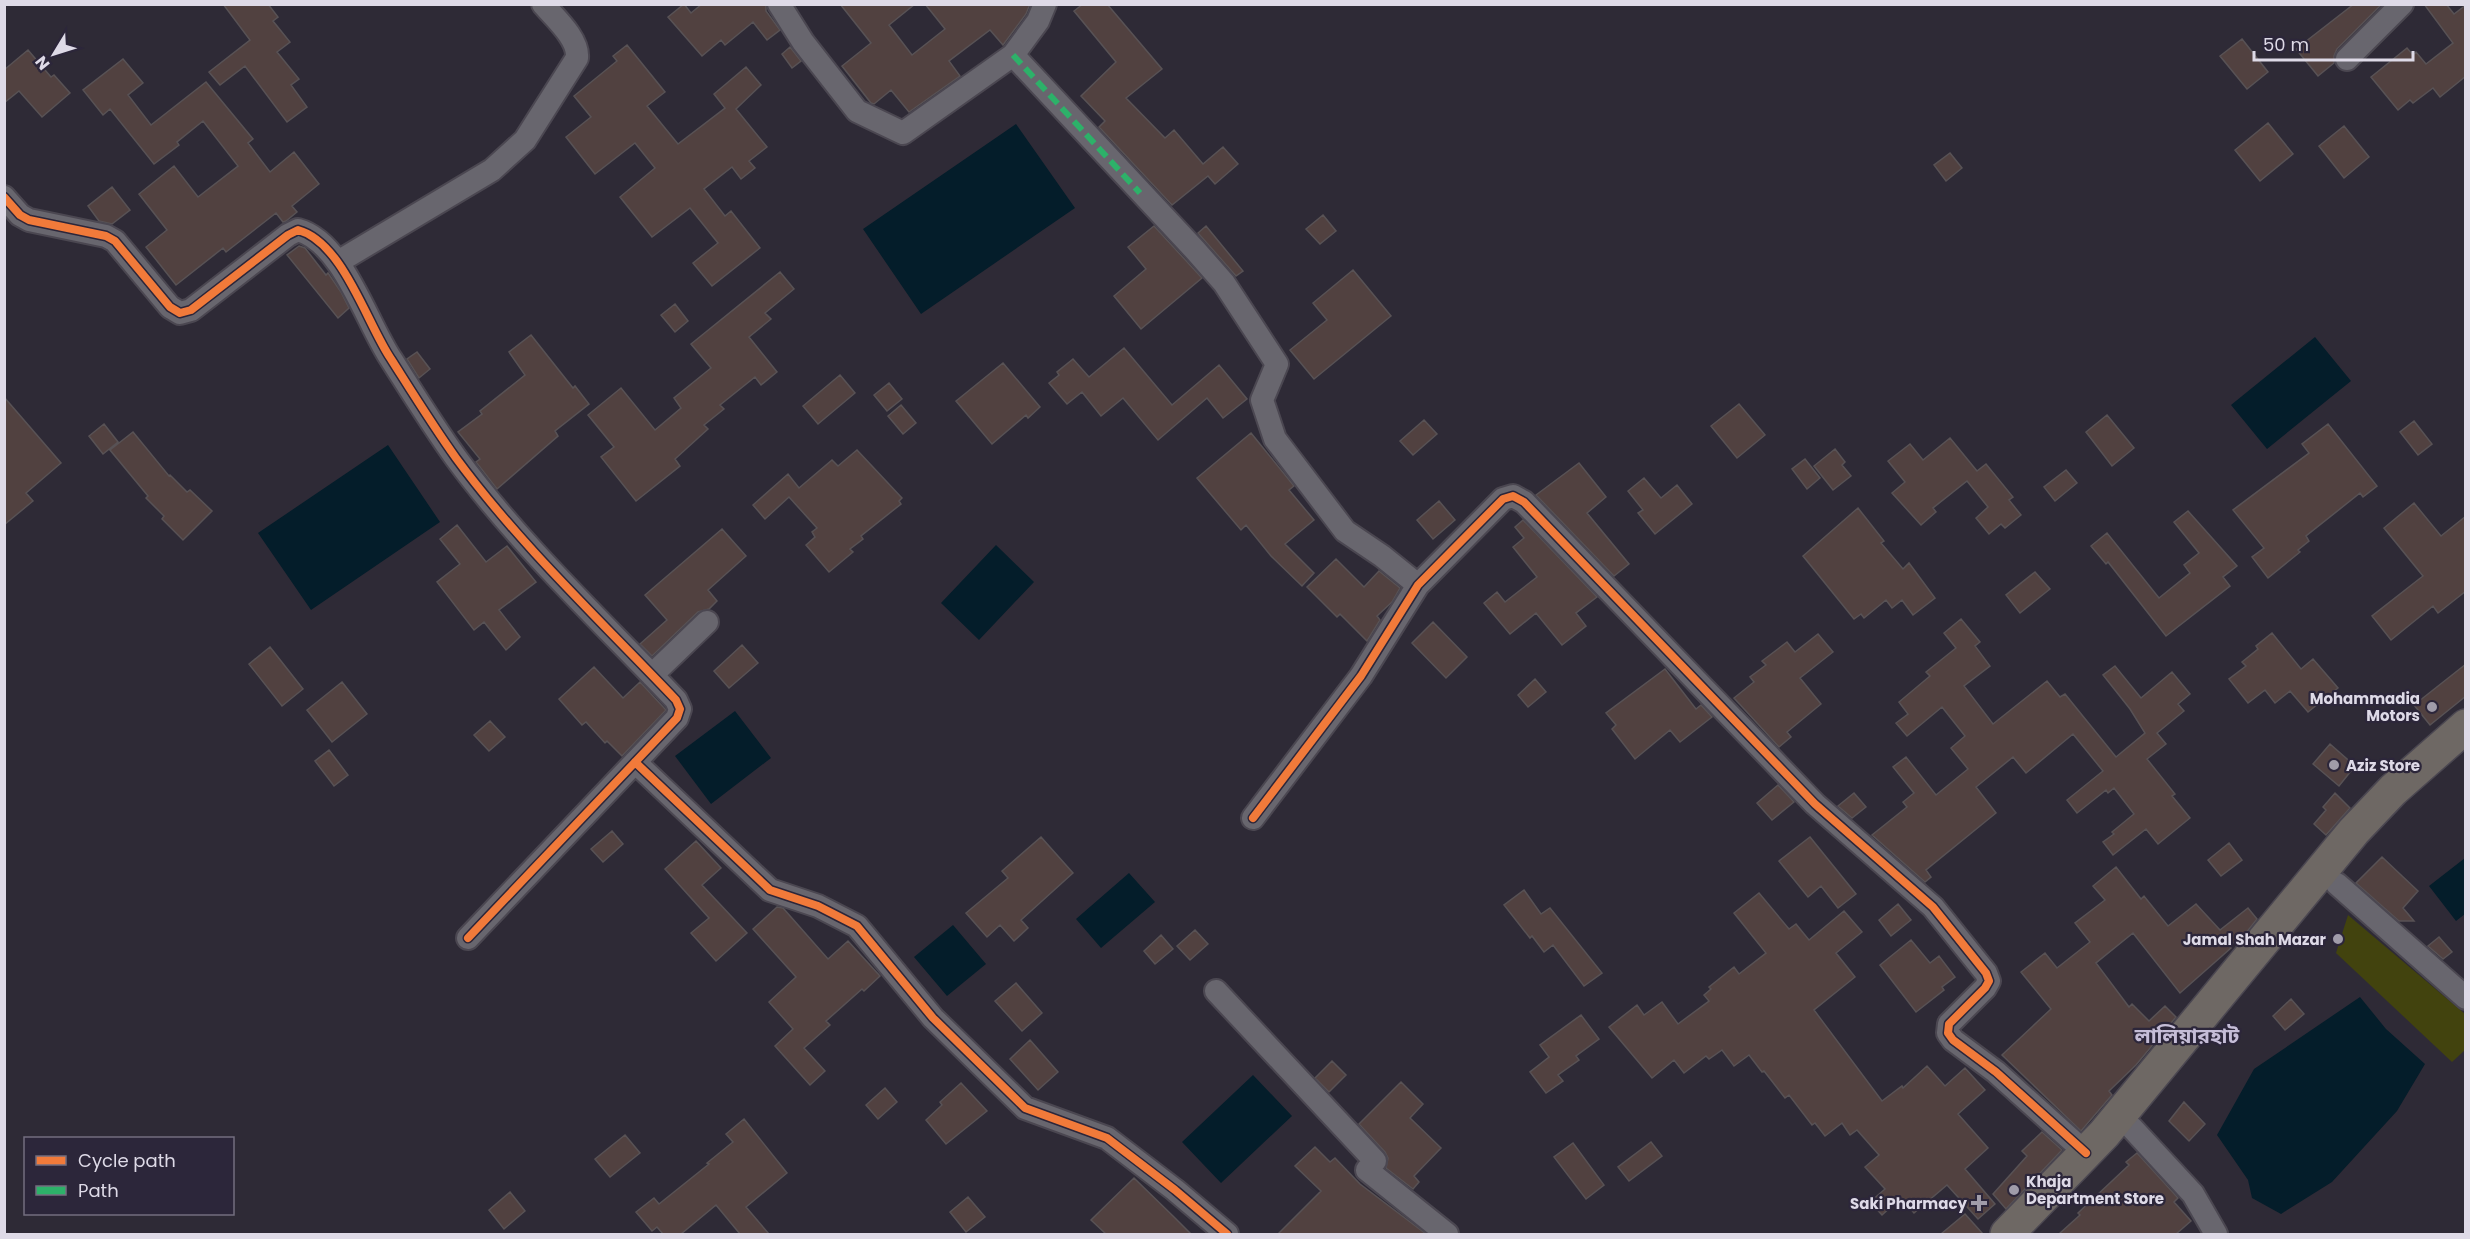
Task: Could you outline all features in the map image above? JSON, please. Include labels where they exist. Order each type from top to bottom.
[{"type":"highway","points":[[2034,1234],[2354,831],[2393,790],[2466,726]]},
{"type":"highway","points":[[2007,1234],[2110,1140],[2239,1001],[2277,952],[2376,836],[2466,749]]},
{"type":"street","points":[[338,262],[492,170],[525,140],[577,58],[578,50],[574,42],[543,4]]},
{"type":"street","points":[[779,4],[803,42],[857,111],[903,133],[1013,56],[1038,21],[1045,4]]},
{"type":"street","points":[[2347,59],[2402,4]]},
{"type":"street","points":[[1013,56],[1224,283],[1277,364],[1262,400],[1275,439],[1345,531],[1382,556],[1418,585]]},
{"type":"street","points":[[4,197],[29,220],[106,236],[115,241],[170,307],[180,313],[191,310],[288,235],[298,230],[309,233],[338,262],[363,303],[388,356],[457,458],[522,537],[676,700],[680,709],[677,718],[468,938]]},
{"type":"street","points":[[1253,818],[1361,676],[1418,585],[1503,499],[1513,496],[1524,502],[1815,804],[1933,907],[1986,973],[1989,981],[1985,988],[1949,1024],[1948,1033],[1953,1040],[1996,1072],[2110,1140],[2193,1194],[2216,1234]]},
{"type":"street","points":[[652,675],[707,622]]},
{"type":"street","points":[[635,762],[770,890],[818,906],[857,927],[933,1018],[1025,1108],[1107,1138],[1175,1190],[1227,1234]]},
{"type":"street","points":[[2337,884],[2466,998]]},
{"type":"street","points":[[1216,992],[1375,1161],[1367,1170],[1447,1234]]},
{"type":"shaded area","points":[[2348,915],[2465,1014],[2465,1050],[2452,1062],[2336,953]]},
{"type":"water","points":[[1016,124],[1075,208],[921,314],[863,229]]},
{"type":"water","points":[[2315,337],[2351,381],[2267,449],[2231,405]]},
{"type":"water","points":[[388,445],[440,522],[311,610],[258,533]]},
{"type":"water","points":[[996,545],[1034,582],[979,640],[941,603]]},
{"type":"water","points":[[735,711],[771,758],[711,804],[675,756]]},
{"type":"water","points":[[2465,858],[2465,914],[2456,921],[2429,886]]},
{"type":"water","points":[[1129,873],[1155,902],[1101,948],[1076,919]]},
{"type":"water","points":[[953,925],[986,964],[947,996],[914,957]]},
{"type":"water","points":[[2360,997],[2386,1029],[2425,1064],[2397,1111],[2332,1182],[2281,1214],[2252,1198],[2248,1180],[2217,1135],[2254,1069]]},
{"type":"water","points":[[1253,1075],[1292,1116],[1221,1183],[1182,1142]]},
{"type":"building","points":[[223,4],[268,4],[278,17],[273,21],[290,42],[277,52],[299,79],[291,85],[307,107],[287,122],[245,66],[220,85],[209,72],[250,40]]},
{"type":"building","points":[[684,4],[691,13],[702,4],[766,4],[766,11],[780,30],[767,40],[753,22],[725,45],[721,40],[702,56],[668,17]]},
{"type":"building","points":[[840,4],[915,4],[889,25],[912,55],[945,29],[925,4],[1030,4],[1026,14],[1003,45],[990,30],[949,61],[960,76],[909,112],[891,90],[874,104],[871,103],[842,66],[871,43]]},
{"type":"building","points":[[1083,4],[1107,4],[1162,69],[1126,98],[1165,138],[1174,130],[1203,164],[1223,147],[1238,164],[1215,184],[1208,176],[1172,205],[1099,127],[1105,121],[1081,96],[1116,62],[1074,11]]},
{"type":"building","points":[[2354,4],[2382,4],[2337,49],[2334,63],[2318,76],[2296,49]]},
{"type":"building","points":[[2424,4],[2446,4],[2454,14],[2466,5],[2466,76],[2440,97],[2433,88],[2413,103],[2410,100],[2398,110],[2371,77],[2407,48],[2413,55],[2416,52],[2426,64],[2453,43]]},
{"type":"building","points":[[2242,39],[2268,72],[2247,89],[2220,56]]},
{"type":"building","points":[[627,45],[665,92],[647,106],[678,144],[725,108],[714,94],[746,67],[761,85],[736,109],[767,147],[749,161],[755,168],[741,179],[732,167],[704,189],[725,216],[731,211],[760,248],[712,286],[693,263],[718,243],[690,208],[652,237],[620,197],[655,168],[635,143],[595,174],[566,137],[591,117],[574,96],[617,61],[613,56]]},
{"type":"building","points":[[790,47],[801,61],[792,68],[782,54]]},
{"type":"building","points":[[28,50],[51,77],[54,75],[70,93],[42,117],[19,91],[4,103],[4,70]]},
{"type":"building","points":[[123,59],[143,83],[128,95],[151,125],[206,82],[253,139],[248,143],[270,172],[294,152],[319,184],[292,206],[297,212],[286,221],[283,222],[276,213],[226,252],[223,248],[176,285],[146,247],[167,230],[139,194],[174,166],[198,197],[238,166],[203,121],[177,142],[179,145],[154,164],[110,109],[103,115],[83,90]]},
{"type":"building","points":[[2268,123],[2293,154],[2260,181],[2235,150]]},
{"type":"building","points":[[2344,126],[2369,157],[2344,178],[2319,146]]},
{"type":"building","points":[[1950,153],[1962,168],[1946,181],[1934,165]]},
{"type":"building","points":[[112,187],[130,210],[112,224],[99,221],[88,206]]},
{"type":"building","points":[[1323,215],[1336,231],[1320,244],[1306,229]]},
{"type":"building","points":[[1154,226],[1202,278],[1141,329],[1114,296],[1146,269],[1128,247]]},
{"type":"building","points":[[1206,226],[1243,271],[1236,276],[1198,233]]},
{"type":"building","points":[[299,246],[305,248],[326,275],[328,273],[341,292],[349,308],[338,318],[287,255]]},
{"type":"building","points":[[1353,270],[1391,316],[1314,379],[1290,350],[1327,320],[1313,303]]},
{"type":"building","points":[[780,272],[794,289],[765,313],[771,319],[749,337],[777,372],[761,385],[755,377],[720,405],[724,409],[704,425],[708,429],[675,459],[680,466],[636,501],[601,457],[614,447],[588,415],[621,388],[655,430],[681,408],[674,398],[711,368],[691,344]]},
{"type":"building","points":[[675,304],[688,321],[675,332],[661,315]]},
{"type":"building","points":[[531,335],[573,388],[575,386],[589,404],[555,431],[558,436],[497,489],[476,462],[480,459],[458,432],[482,414],[480,411],[525,375],[509,352]]},
{"type":"building","points":[[1124,348],[1172,405],[1219,365],[1247,399],[1223,418],[1207,398],[1158,440],[1123,398],[1101,416],[1082,392],[1067,404],[1049,383],[1059,375],[1057,372],[1073,359],[1089,377]]},
{"type":"building","points":[[417,352],[430,369],[419,378],[407,359]]},
{"type":"building","points":[[1003,363],[1040,407],[1028,418],[1026,415],[992,444],[956,401]]},
{"type":"building","points":[[840,375],[855,393],[818,424],[803,406]]},
{"type":"building","points":[[889,383],[902,399],[887,411],[874,395]]},
{"type":"building","points":[[4,397],[61,463],[26,493],[33,501],[4,525]]},
{"type":"building","points":[[1739,404],[1765,435],[1737,458],[1711,426]]},
{"type":"building","points":[[901,405],[916,423],[903,434],[888,416]]},
{"type":"building","points":[[2107,415],[2134,448],[2112,466],[2086,432]]},
{"type":"building","points":[[1424,420],[1437,434],[1413,455],[1400,441]]},
{"type":"building","points":[[2414,421],[2432,444],[2418,455],[2400,432]]},
{"type":"building","points":[[104,424],[118,442],[103,454],[89,436]]},
{"type":"building","points":[[2328,424],[2377,486],[2363,497],[2360,493],[2306,536],[2309,541],[2298,550],[2300,552],[2268,578],[2252,557],[2264,548],[2233,510],[2309,453],[2302,444]]},
{"type":"building","points":[[133,432],[169,476],[187,492],[190,490],[212,511],[183,540],[162,519],[164,516],[146,498],[148,496],[110,450]]},
{"type":"building","points":[[1251,433],[1294,486],[1289,490],[1314,520],[1285,544],[1314,573],[1302,586],[1271,556],[1246,525],[1241,530],[1197,478]]},
{"type":"building","points":[[1950,438],[1977,471],[1986,464],[2013,497],[2009,500],[2021,515],[2005,528],[2001,524],[1989,534],[1976,518],[1988,507],[1967,481],[1933,508],[1936,512],[1921,525],[1892,493],[1905,482],[1888,461],[1910,444],[1923,460]]},
{"type":"building","points":[[1835,449],[1845,462],[1842,465],[1851,476],[1833,490],[1814,466]]},
{"type":"building","points":[[857,450],[902,498],[899,501],[901,504],[861,536],[863,539],[850,549],[853,552],[829,572],[806,545],[815,537],[812,532],[817,528],[789,497],[765,519],[753,505],[788,474],[799,488],[832,460],[838,466]]},
{"type":"building","points":[[1805,459],[1820,478],[1807,489],[1792,469]]},
{"type":"building","points":[[1579,463],[1606,497],[1587,513],[1629,564],[1614,576],[1536,495]]},
{"type":"building","points":[[2066,470],[2077,483],[2055,501],[2044,487]]},
{"type":"building","points":[[1644,478],[1661,498],[1677,485],[1692,504],[1655,534],[1638,513],[1643,510],[1628,491]]},
{"type":"building","points":[[1439,501],[1455,520],[1433,539],[1417,520]]},
{"type":"building","points":[[2414,503],[2441,536],[2466,516],[2466,591],[2438,613],[2433,606],[2391,640],[2372,616],[2423,576],[2384,528]]},
{"type":"building","points":[[1858,508],[1884,541],[1881,543],[1903,569],[1909,563],[1935,598],[1913,615],[1902,600],[1892,608],[1886,600],[1864,618],[1861,614],[1854,619],[1803,556]]},
{"type":"building","points":[[2188,511],[2237,566],[2223,577],[2230,586],[2166,636],[2108,562],[2106,564],[2091,546],[2107,533],[2159,598],[2190,573],[2184,565],[2199,553],[2174,522]]},
{"type":"building","points":[[1523,520],[1597,597],[1576,613],[1586,626],[1562,645],[1536,613],[1510,634],[1484,603],[1497,592],[1505,602],[1537,577],[1513,547],[1524,538],[1515,527]]},
{"type":"building","points":[[457,525],[486,562],[507,546],[536,582],[499,610],[520,637],[506,650],[484,622],[474,630],[437,582],[460,564],[440,539]]},
{"type":"building","points":[[722,529],[746,556],[708,590],[717,601],[709,609],[698,612],[652,656],[640,644],[667,620],[645,595]]},
{"type":"building","points":[[1336,559],[1364,587],[1379,571],[1400,588],[1392,602],[1377,616],[1380,620],[1367,641],[1340,614],[1337,617],[1307,587]]},
{"type":"building","points":[[2035,572],[2050,589],[2020,613],[2006,595]]},
{"type":"building","points":[[1961,619],[1980,642],[1975,646],[1990,666],[1964,686],[1993,724],[2047,681],[2060,697],[2065,694],[2116,757],[2145,733],[2130,709],[2103,675],[2115,666],[2141,698],[2172,672],[2190,694],[2178,704],[2184,711],[2157,733],[2166,744],[2147,759],[2175,794],[2172,796],[2190,818],[2158,844],[2146,829],[2113,855],[2103,842],[2134,814],[2114,788],[2108,793],[2106,790],[2077,813],[2067,800],[2103,771],[2073,734],[2026,773],[2013,757],[1976,787],[1996,813],[1926,870],[1931,877],[1925,882],[1872,835],[1907,807],[1903,802],[1914,793],[1893,767],[1906,757],[1936,795],[1968,769],[1951,748],[1965,736],[1942,707],[1907,736],[1896,723],[1908,714],[1899,702],[1930,676],[1926,672],[1956,648],[1944,633]]},
{"type":"building","points":[[1433,622],[1467,657],[1446,678],[1412,643]]},
{"type":"building","points":[[2272,633],[2301,669],[2313,659],[2338,688],[2308,712],[2290,691],[2275,703],[2265,690],[2248,703],[2229,679],[2246,666],[2242,662]]},
{"type":"building","points":[[1818,634],[1833,652],[1800,678],[1821,704],[1787,732],[1791,737],[1779,747],[1734,698],[1754,682],[1750,677],[1766,665],[1762,661],[1787,642],[1795,652]]},
{"type":"building","points":[[742,645],[758,663],[729,688],[714,671]]},
{"type":"building","points":[[270,647],[303,689],[282,706],[249,664]]},
{"type":"building","points":[[2466,664],[2466,696],[2430,725],[2414,705]]},
{"type":"building","points":[[594,667],[623,698],[640,682],[666,710],[622,756],[607,741],[605,743],[586,722],[582,725],[559,699]]},
{"type":"building","points":[[1665,669],[1696,709],[1701,705],[1712,717],[1680,742],[1670,730],[1635,759],[1612,729],[1616,725],[1606,713]]},
{"type":"building","points":[[1535,679],[1546,692],[1528,707],[1518,695]]},
{"type":"building","points":[[342,682],[367,714],[332,742],[307,710]]},
{"type":"building","points":[[490,721],[505,737],[489,751],[474,735]]},
{"type":"building","name":"Aziz Store","points":[[2330,744],[2355,766],[2339,786],[2313,764]]},
{"type":"building","points":[[329,750],[348,775],[334,786],[315,761]]},
{"type":"building","points":[[1778,785],[1794,802],[1772,820],[1757,803]]},
{"type":"building","points":[[1854,793],[1866,807],[1852,818],[1838,806]]},
{"type":"building","points":[[2335,793],[2350,808],[2326,835],[2314,824],[2326,810],[2323,807]]},
{"type":"building","points":[[612,831],[623,844],[603,862],[591,849]]},
{"type":"building","points":[[1041,837],[1073,873],[1021,920],[1028,928],[1014,941],[1000,925],[987,937],[966,913],[1008,878],[1002,871]]},
{"type":"building","points":[[1810,837],[1856,894],[1838,908],[1821,886],[1808,897],[1779,861]]},
{"type":"building","points":[[696,841],[721,868],[702,885],[747,933],[716,961],[691,933],[709,918],[665,869]]},
{"type":"building","points":[[2229,843],[2242,860],[2221,876],[2208,860]]},
{"type":"building","points":[[2382,857],[2418,891],[2403,908],[2414,921],[2399,921],[2356,883]]},
{"type":"building","points":[[2116,867],[2141,899],[2144,896],[2168,926],[2196,904],[2220,930],[2248,908],[2257,919],[2246,933],[2229,946],[2231,948],[2180,993],[2133,933],[2096,963],[2129,1007],[2132,1004],[2149,1021],[2165,1006],[2176,1017],[2136,1065],[2109,1091],[2112,1095],[2081,1131],[2002,1055],[2051,1009],[2021,972],[2045,953],[2057,968],[2090,942],[2075,923],[2105,900],[2093,886]]},
{"type":"building","points":[[1524,890],[1541,914],[1550,908],[1602,973],[1584,986],[1553,945],[1544,952],[1532,936],[1530,938],[1504,905]]},
{"type":"building","points":[[1759,893],[1789,929],[1796,924],[1809,940],[1844,911],[1862,932],[1836,953],[1855,977],[1814,1010],[1882,1101],[1902,1086],[1903,1088],[1927,1066],[1945,1086],[1965,1068],[1985,1090],[1958,1114],[1988,1148],[1965,1169],[1995,1204],[1978,1219],[1947,1185],[1914,1213],[1901,1198],[1882,1215],[1870,1202],[1885,1189],[1865,1167],[1879,1155],[1857,1130],[1850,1135],[1842,1123],[1825,1136],[1815,1123],[1812,1125],[1789,1095],[1785,1098],[1749,1055],[1734,1066],[1722,1050],[1709,1059],[1706,1056],[1684,1073],[1674,1060],[1652,1078],[1609,1027],[1637,1005],[1644,1015],[1662,1002],[1678,1024],[1709,1001],[1704,995],[1711,989],[1709,987],[1734,967],[1739,974],[1766,953],[1734,913]]},
{"type":"building","points":[[1898,904],[1911,920],[1891,936],[1879,920]]},
{"type":"building","points":[[777,907],[783,908],[828,959],[848,941],[880,976],[826,1021],[830,1025],[804,1048],[825,1071],[810,1085],[775,1046],[793,1029],[769,1002],[796,977],[753,929]]},
{"type":"building","points":[[1195,930],[1208,944],[1190,960],[1177,946]]},
{"type":"building","points":[[1161,935],[1173,949],[1155,964],[1144,951]]},
{"type":"building","points":[[2439,937],[2452,952],[2443,959],[2428,946]]},
{"type":"building","points":[[1911,940],[1930,963],[1939,956],[1955,977],[1942,987],[1944,990],[1916,1012],[1880,965]]},
{"type":"building","points":[[1016,983],[1042,1013],[1022,1031],[995,1001]]},
{"type":"building","points":[[2291,999],[2304,1014],[2285,1030],[2273,1016]]},
{"type":"building","points":[[1581,1015],[1599,1039],[1576,1056],[1579,1060],[1558,1075],[1563,1081],[1546,1093],[1530,1072],[1549,1057],[1540,1045]]},
{"type":"building","points":[[1030,1040],[1058,1072],[1038,1090],[1010,1059]]},
{"type":"building","points":[[1332,1061],[1346,1075],[1329,1092],[1315,1078]]},
{"type":"building","points":[[1401,1082],[1423,1104],[1410,1118],[1441,1148],[1414,1176],[1419,1182],[1413,1189],[1386,1168],[1388,1158],[1385,1152],[1359,1124]]},
{"type":"building","points":[[961,1083],[987,1111],[946,1144],[926,1120],[942,1105],[940,1102]]},
{"type":"building","points":[[885,1088],[897,1102],[878,1119],[866,1105]]},
{"type":"building","points":[[2184,1102],[2205,1124],[2189,1141],[2169,1121]]},
{"type":"building","points":[[744,1119],[787,1173],[746,1207],[769,1234],[740,1234],[716,1205],[681,1234],[663,1234],[657,1227],[652,1231],[636,1212],[654,1198],[659,1204],[709,1164],[707,1163],[733,1142],[726,1134]]},
{"type":"building","points":[[2042,1132],[2062,1150],[2006,1209],[1993,1194],[2027,1156],[2022,1151]]},
{"type":"building","points":[[625,1135],[640,1153],[610,1177],[595,1159]]},
{"type":"building","points":[[1651,1142],[1662,1156],[1629,1181],[1618,1167]]},
{"type":"building","points":[[1573,1143],[1604,1185],[1586,1199],[1554,1157]]},
{"type":"building","points":[[1315,1147],[1330,1162],[1335,1158],[1360,1184],[1426,1234],[1278,1234],[1321,1191],[1295,1166]]},
{"type":"building","points":[[2137,1153],[2178,1198],[2174,1202],[2191,1221],[2176,1234],[2059,1234],[2129,1165],[2126,1162]]},
{"type":"building","points":[[1134,1178],[1191,1234],[1106,1234],[1091,1220]]},
{"type":"building","points":[[510,1192],[525,1211],[504,1229],[489,1210]]},
{"type":"building","points":[[968,1197],[985,1217],[966,1232],[950,1212]]},
{"type":"building","points":[[1965,1214],[1983,1234],[1941,1234]]},
{"type":"marked path","points":[[1013,55],[1140,193]]},
{"type":"cycle path","points":[[4,197],[20,215],[29,220],[106,236],[115,241],[170,307],[180,313],[191,310],[288,235],[298,230],[314,238],[328,250],[341,267],[391,359],[447,446],[481,490],[534,552],[676,700],[680,709],[677,718],[468,938]]},
{"type":"cycle path","points":[[1253,818],[1361,676],[1418,585],[1503,499],[1513,496],[1524,502],[1815,804],[1933,907],[1986,973],[1989,981],[1985,988],[1949,1024],[1948,1033],[1953,1040],[1996,1072],[2086,1153]]},
{"type":"cycle path","points":[[635,762],[770,890],[818,906],[857,926],[933,1018],[1025,1108],[1107,1138],[1175,1190],[1227,1234]]},
{"type":"place","name":"Mohammadia Motors","points":[[2432,707]]},
{"type":"place","name":"Aziz Store","points":[[2334,765]]},
{"type":"place","name":"Jamal Shah Mazar","points":[[2338,939]]},
{"type":"place","name":"Khaja Department Store","points":[[2014,1190]]},
{"type":"place","name":"Saki Pharmacy","points":[[1979,1203]]},
{"type":"district","name":"লালিয়ারহাট","points":[[2187,1035]]}]
